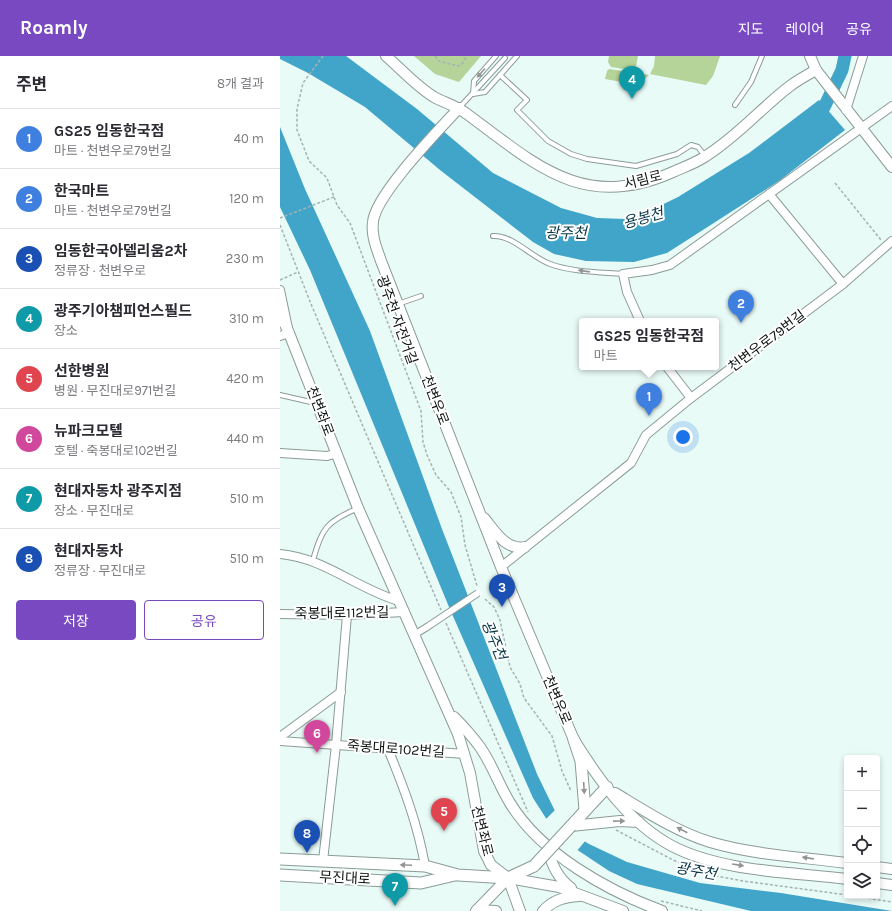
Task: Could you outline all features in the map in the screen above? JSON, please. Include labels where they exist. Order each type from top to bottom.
[{"type":"main road","points":[[574,740],[581,761],[585,810]]},
{"type":"main road","points":[[548,851],[607,787]]},
{"type":"main road","name":"무진대로","points":[[280,858],[425,866],[458,875],[508,878],[534,866],[548,851]]},
{"type":"main road","name":"무진대로","points":[[280,875],[421,882],[458,875]]},
{"type":"street","points":[[386,56],[434,97],[459,108]]},
{"type":"street","points":[[810,56],[817,72],[892,167]]},
{"type":"street","points":[[846,110],[863,56]]},
{"type":"street","name":"서림로","points":[[459,108],[555,176],[582,185],[606,188],[635,185],[662,176],[705,157],[734,137],[790,86],[817,72]]},
{"type":"street","points":[[639,318],[627,292],[623,274],[657,269],[670,264],[892,106]]},
{"type":"street","name":"천변우로","points":[[459,108],[382,198],[375,211],[372,222],[375,244],[500,567],[574,740],[590,765],[628,812],[657,836],[673,846],[698,856],[753,868],[844,879]]},
{"type":"street","points":[[770,194],[843,284]]},
{"type":"street","name":"천변우로79번길","points":[[500,567],[631,463],[646,435],[691,398],[843,284],[889,244]]},
{"type":"street","points":[[280,290],[285,335]]},
{"type":"street","name":"천변좌로","points":[[280,314],[285,335],[317,403],[358,508],[447,709],[465,754],[484,851],[491,865],[508,878]]},
{"type":"street","points":[[668,370],[691,398]]},
{"type":"street","points":[[280,453],[327,456],[337,453]]},
{"type":"street","points":[[479,511],[507,544],[515,548],[525,547]]},
{"type":"street","points":[[280,554],[313,560],[382,596],[399,601]]},
{"type":"street","points":[[414,635],[478,590]]},
{"type":"street","name":"죽봉대로112번길","points":[[280,614],[347,615],[404,612]]},
{"type":"street","points":[[323,861],[336,745],[347,615]]},
{"type":"street","points":[[280,736],[341,692]]},
{"type":"street","name":"천변좌로","points":[[447,709],[479,746],[510,803],[535,835],[570,864],[620,892],[662,911]]},
{"type":"street","name":"죽봉대로102번길","points":[[280,741],[388,750],[465,754]]},
{"type":"street","points":[[388,750],[411,806],[420,838],[425,866]]},
{"type":"street","name":"천변우로","points":[[607,787],[665,822],[710,842],[757,852],[844,863]]},
{"type":"street","points":[[571,826],[620,821],[639,822]]},
{"type":"street","points":[[548,851],[553,866],[560,878],[581,896]]},
{"type":"street","points":[[880,867],[892,869]]},
{"type":"street","points":[[508,878],[541,882],[623,911]]},
{"type":"street","points":[[476,910],[508,878]]},
{"type":"street","points":[[508,878],[520,911]]},
{"type":"street","points":[[880,883],[892,885]]},
{"type":"street","points":[[544,911],[550,904],[559,899],[581,896]]},
{"type":"street","points":[[476,910],[496,911]]},
{"type":"lane","points":[[472,94],[474,81],[496,56]]},
{"type":"lane","points":[[472,94],[485,92],[516,56]]},
{"type":"lane","points":[[735,105],[752,82],[762,56]]},
{"type":"lane","points":[[459,108],[505,58]]},
{"type":"lane","points":[[500,75],[527,100],[518,110],[548,141],[571,154],[606,162],[636,166],[677,154],[694,145],[700,149],[705,157]]},
{"type":"lane","points":[[493,236],[504,237],[551,264],[590,271],[623,274]]},
{"type":"lane","points":[[398,304],[421,296]]},
{"type":"lane","points":[[280,395],[317,403]]},
{"type":"lane","points":[[313,560],[318,543],[326,526],[332,521],[358,508]]},
{"type":"path","name":"광주천 자전거길","points":[[323,56],[303,83],[296,121],[299,137],[309,161],[327,178],[334,197],[350,223],[421,411],[423,442],[431,466],[451,492],[460,517],[465,545],[478,590]]},
{"type":"path","points":[[435,56],[439,61],[458,66],[462,64],[467,56]]},
{"type":"path","points":[[834,183],[889,244]]},
{"type":"path","points":[[280,218],[334,197]]},
{"type":"path","points":[[280,280],[298,272]]},
{"type":"path","points":[[485,599],[494,607],[500,620],[510,667],[520,684],[524,698],[552,736],[562,771],[571,791]]},
{"type":"path","points":[[872,899],[892,902]]},
{"type":"green space","points":[[414,56],[481,56],[459,82],[435,74]]},
{"type":"green space","points":[[609,56],[638,56],[636,66],[631,70],[611,67],[608,62]]},
{"type":"green space","points":[[655,56],[720,56],[713,76],[706,85],[650,74],[654,66]]},
{"type":"green space","points":[[609,69],[649,75],[638,85],[605,79]]},
{"type":"water","name":"광주천","points":[[280,56],[346,56],[417,109],[493,173],[561,208],[597,218],[626,219],[639,216],[678,197],[749,153],[819,100],[845,130],[779,181],[667,253],[634,262],[586,261],[554,254],[533,242],[440,170],[365,107],[308,73],[280,59]]},
{"type":"water","name":"광주천","points":[[280,127],[305,189],[370,331],[442,529],[537,774],[564,826],[589,844],[627,862],[700,883],[781,893],[892,911],[751,911],[637,884],[609,871],[558,837],[533,798],[449,607],[310,270],[280,207]]},
{"type":"pier","points":[[556,809],[566,824],[586,840],[576,852],[557,838],[544,821]]},
{"type":"waterway","name":"용봉천","points":[[817,122],[842,70],[845,56]]},
{"type":"place","name":"광주기아챔피언스필드","points":[[632,99]]},
{"type":"place","name":"한국마트","points":[[741,323]]},
{"type":"place","name":"GS25 임동한국점","points":[[649,416]]},
{"type":"place","name":"임동한국아델리움2차","points":[[502,607]]},
{"type":"place","name":"뉴파크모텔","points":[[317,753]]},
{"type":"place","name":"선한병원","points":[[444,831]]},
{"type":"place","name":"현대자동차","points":[[307,853]]},
{"type":"place","name":"현대자동차 광주지점","points":[[395,906]]}]
